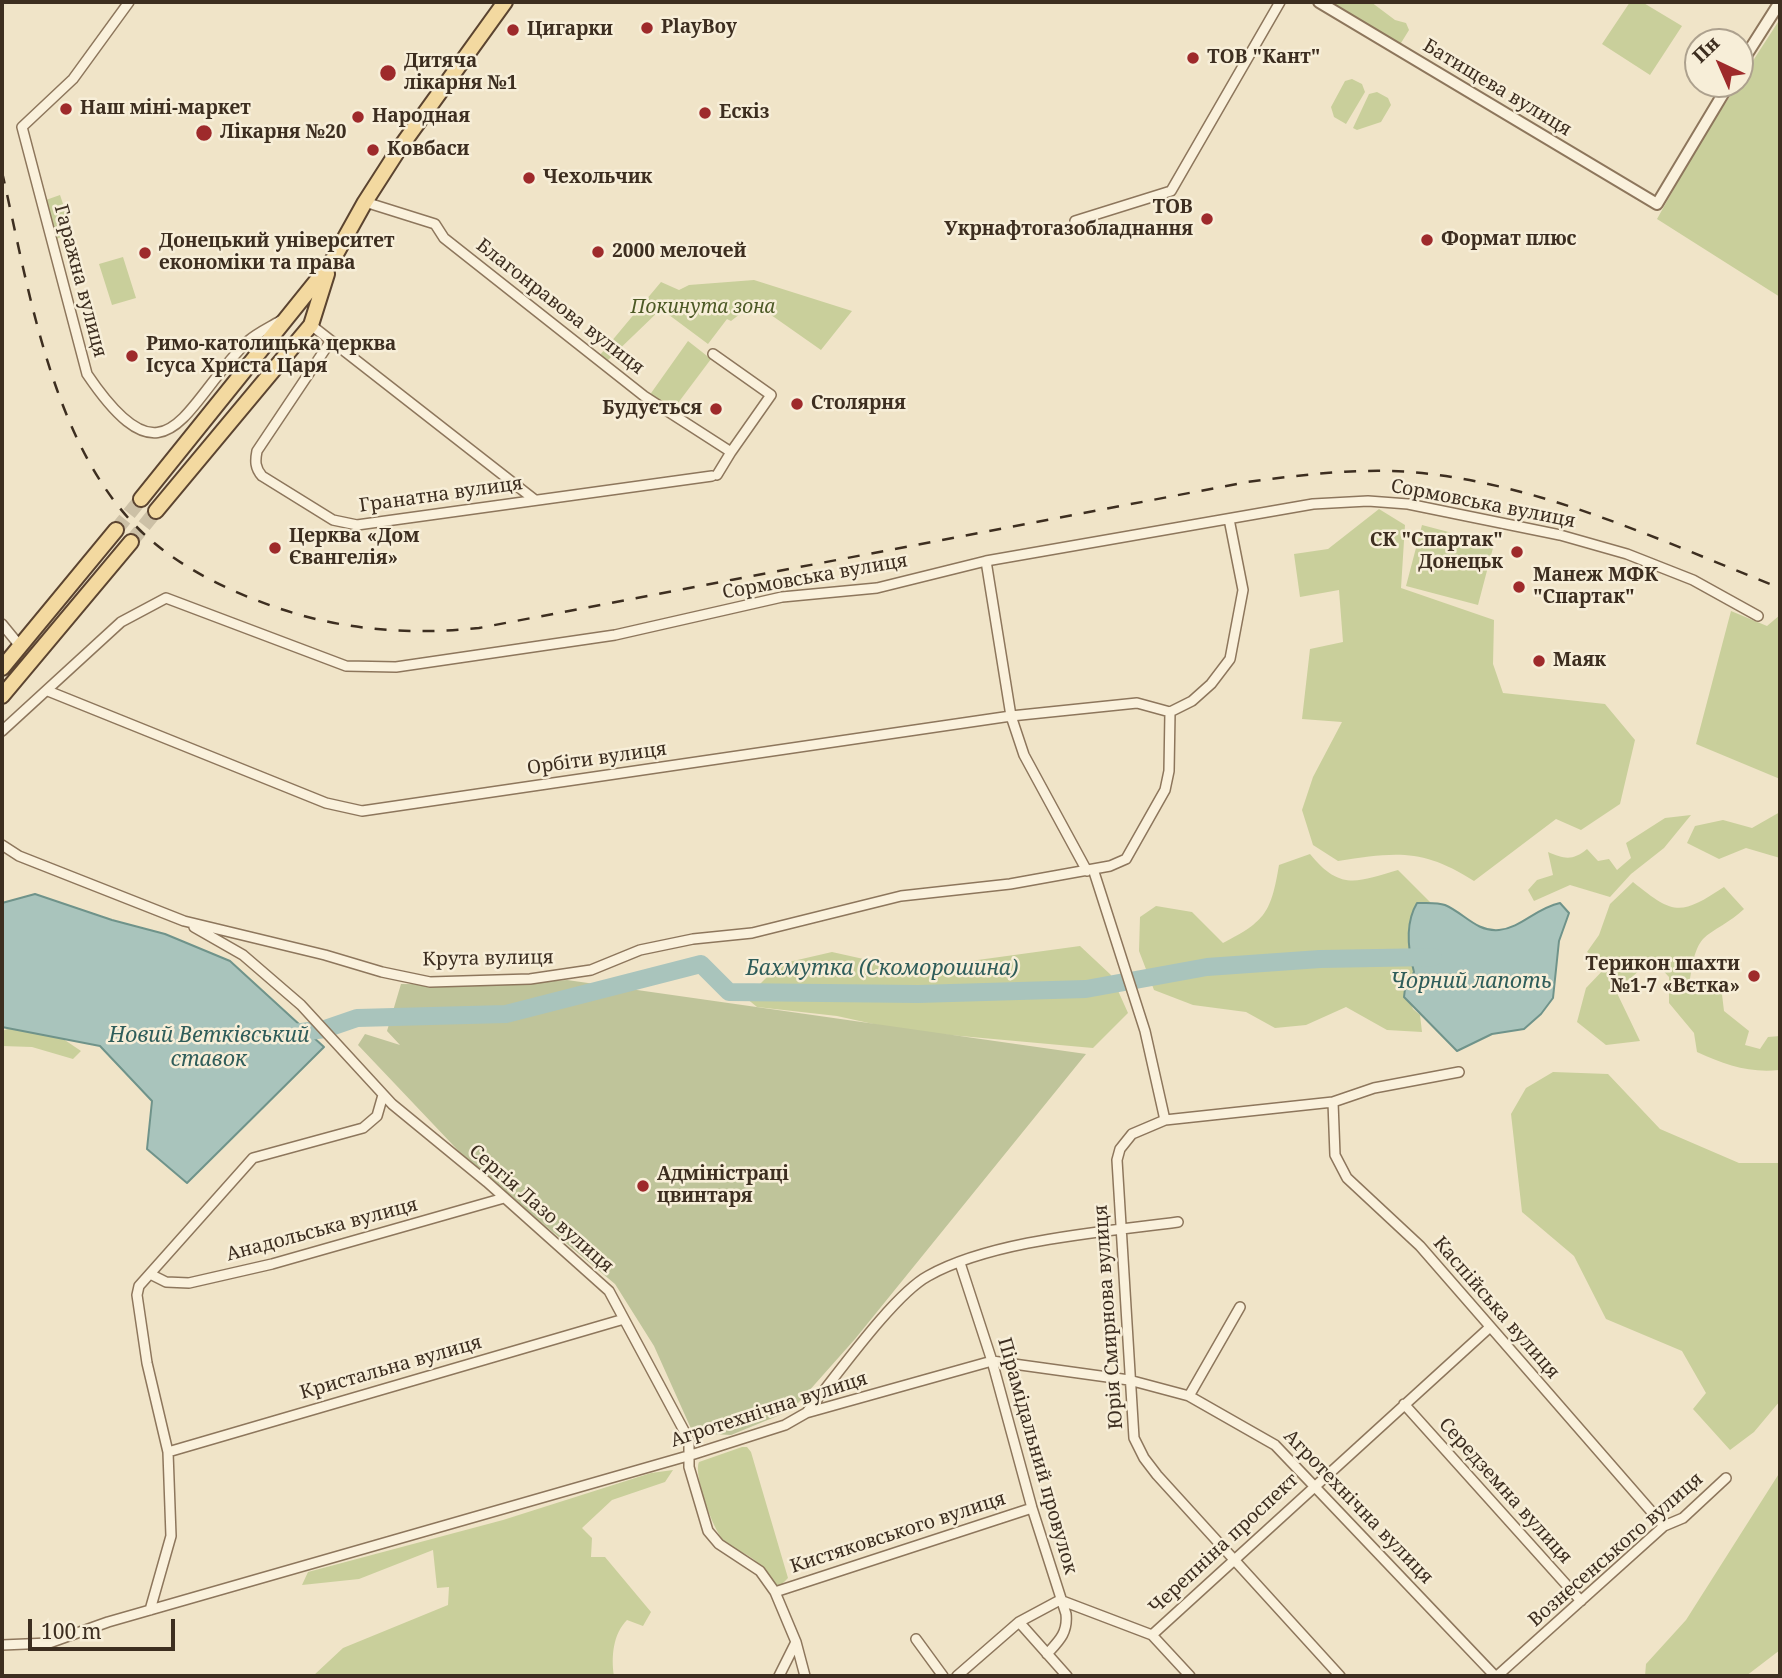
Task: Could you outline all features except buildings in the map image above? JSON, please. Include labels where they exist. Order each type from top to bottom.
[{"type":"main road","points":[[141,499],[331,263],[365,202],[453,71],[505,2]]},
{"type":"main road","points":[[156,511],[311,325],[331,263]]},
{"type":"main road","points":[[293,312],[304,322],[298,341]]},
{"type":"main road","points":[[2,668],[116,530]]},
{"type":"main road","points":[[2,696],[131,542]]},
{"type":"street","name":"Гаражна вулиця","points":[[129,2],[116,18],[104,41],[73,79],[22,127],[87,374],[109,407],[136,430],[163,432],[181,422],[249,340],[293,312]]},
{"type":"street","points":[[1076,221],[1171,191],[1280,2]]},
{"type":"street","name":"Батищева вулиця","points":[[1319,2],[1657,204],[1721,98]]},
{"type":"street","points":[[1754,43],[1780,2]]},
{"type":"street","name":"Благонравова вулиця","points":[[365,202],[435,224],[444,238],[644,396],[731,452]]},
{"type":"street","points":[[311,325],[535,500]]},
{"type":"street","name":"Гранатна вулиця","points":[[330,342],[257,451],[257,470],[262,477],[332,520],[350,525],[715,476],[731,452]]},
{"type":"street","points":[[713,354],[771,395],[731,452]]},
{"type":"street","name":"Сормовська вулиця","points":[[2,731],[121,622],[166,598],[346,666],[370,669],[615,635],[782,597],[877,588],[986,561],[1327,503],[1368,501],[1408,504],[1560,535],[1660,564],[1758,616]]},
{"type":"street","points":[[1170,712],[1192,701],[1211,684],[1230,659],[1243,590],[1229,519]]},
{"type":"street","points":[[986,561],[1011,716],[1024,755],[1091,871],[1145,1031],[1165,1120],[1333,1102],[1374,1088],[1459,1072]]},
{"type":"street","points":[[2,624],[20,646]]},
{"type":"street","name":"Орбіти вулиця","points":[[48,691],[326,803],[362,811],[1011,716],[1137,703],[1170,712]]},
{"type":"street","name":"Крута вулиця","points":[[2,845],[44,867],[184,921],[430,982],[530,979],[591,970],[640,950],[693,939],[752,933],[901,896],[1010,884],[1110,866],[1126,859],[1165,790],[1169,771],[1170,712]]},
{"type":"street","name":"Сергія Лазо вулиця","points":[[184,921],[243,955],[301,1005],[383,1096],[504,1198],[609,1292],[690,1440],[690,1467],[708,1531],[719,1544],[760,1571],[775,1592],[796,1642],[805,1676]]},
{"type":"street","points":[[150,1610],[171,1536],[168,1452],[147,1363],[137,1295],[139,1286],[253,1158],[363,1128],[377,1116],[383,1096]]},
{"type":"street","name":"Каспійська вулиця","points":[[1333,1102],[1335,1155],[1347,1178],[1420,1246],[1664,1526]]},
{"type":"street","name":"Юрія Смирнова вулиця","points":[[1165,1120],[1132,1134],[1120,1149],[1117,1160],[1129,1380],[1135,1438],[1144,1458],[1340,1676]]},
{"type":"street","name":"Анадольська вулиця","points":[[149,1274],[166,1282],[189,1283],[285,1260],[504,1198]]},
{"type":"street","points":[[806,1413],[898,1301],[926,1276],[983,1252],[1178,1222]]},
{"type":"street","name":"Пірамідальний провулок","points":[[960,1263],[992,1361],[1067,1625],[1063,1636],[1047,1654]]},
{"type":"street","points":[[1189,1396],[1240,1307]]},
{"type":"street","name":"Кристальна вулиця","points":[[168,1452],[624,1319]]},
{"type":"street","name":"Черепніна проспект","points":[[1060,1600],[1152,1634],[1489,1328]]},
{"type":"street","name":"Агротехнічна вулиця","points":[[2,1645],[49,1643],[150,1610],[691,1455],[785,1425],[806,1413],[992,1361],[1129,1380],[1189,1396],[1267,1438],[1315,1484],[1496,1676]]},
{"type":"street","name":"Середземна вулиця","points":[[1404,1404],[1581,1601]]},
{"type":"street","name":"Вознесенського вулиця","points":[[1496,1676],[1664,1526],[1683,1518],[1726,1478]]},
{"type":"street","name":"Кистяковського вулиця","points":[[775,1592],[1032,1508]]},
{"type":"street","points":[[957,1676],[1019,1622],[1060,1600]]},
{"type":"street","points":[[1019,1622],[1067,1676]]},
{"type":"street","points":[[1152,1634],[1190,1676]]},
{"type":"street","points":[[916,1639],[943,1676]]},
{"type":"street","points":[[779,1676],[796,1642]]},
{"type":"green space","points":[[1325,2],[1371,2],[1395,20],[1406,23],[1409,30],[1401,43],[1397,44]]},
{"type":"green space","points":[[1630,2],[1642,2],[1682,26],[1650,75],[1602,44]]},
{"type":"green space","points":[[1780,19],[1780,297],[1657,219],[1699,144],[1729,98],[1754,98],[1754,59]]},
{"type":"green space","points":[[1352,79],[1362,84],[1365,92],[1346,124],[1334,117],[1331,107],[1345,81]]},
{"type":"green space","points":[[1377,92],[1388,98],[1391,105],[1381,122],[1357,130],[1353,128],[1369,94]]},
{"type":"green space","points":[[60,195],[73,233],[56,239],[43,201]]},
{"type":"green space","points":[[123,257],[136,298],[112,305],[99,264]]},
{"type":"green space","name":"Покинута зона","points":[[754,280],[852,311],[821,350],[754,303],[731,321],[727,319],[708,344],[661,309],[607,361],[600,355],[661,282],[679,290],[689,285]]},
{"type":"green space","name":"Покинута зона","points":[[688,341],[711,359],[672,411],[649,396]]},
{"type":"green space","points":[[1379,509],[1405,525],[1401,588],[1494,620],[1493,664],[1503,693],[1605,704],[1635,740],[1620,804],[1581,830],[1556,819],[1474,881],[1439,863],[1408,855],[1338,861],[1313,845],[1302,810],[1313,777],[1342,722],[1302,719],[1310,649],[1343,642],[1339,590],[1300,597],[1294,554],[1328,549]]},
{"type":"green space","points":[[1422,525],[1494,544],[1478,605],[1406,586]]},
{"type":"green space","points":[[1731,611],[1767,626],[1780,615],[1780,779],[1696,744]]},
{"type":"green space","points":[[1780,812],[1780,858],[1746,848],[1719,859],[1687,843],[1695,826],[1723,820],[1752,828]]},
{"type":"green space","points":[[1691,815],[1664,848],[1631,874],[1610,897],[1570,885],[1534,901],[1528,890],[1537,880],[1553,875],[1548,852],[1568,858],[1587,849],[1598,861],[1609,859],[1617,870],[1631,858],[1626,843],[1665,818]]},
{"type":"green space","points":[[1310,854],[1331,874],[1350,880],[1371,878],[1398,870],[1432,904],[1417,903],[1409,928],[1414,972],[1405,989],[1413,1009],[1420,1015],[1422,1032],[1387,1030],[1346,1007],[1306,1025],[1275,1028],[1246,1012],[1193,1005],[1154,990],[1139,951],[1140,917],[1156,906],[1192,912],[1223,943],[1249,928],[1264,913],[1273,894],[1279,865]]},
{"type":"green space","points":[[1633,882],[1658,901],[1677,908],[1697,903],[1724,887],[1744,909],[1703,939],[1693,962],[1689,987],[1721,986],[1724,1011],[1749,1031],[1745,1045],[1760,1049],[1768,1037],[1780,1036],[1779,1070],[1737,1067],[1697,1052],[1694,1033],[1669,1003],[1669,977],[1655,962],[1641,969],[1616,991],[1640,1041],[1606,1045],[1577,1022],[1586,988],[1607,966],[1587,952],[1599,935],[1610,904]]},
{"type":"green space","points":[[1080,946],[1111,975],[1128,1013],[1093,1048],[905,1031],[837,1016],[757,1007],[746,998],[780,964],[832,952],[886,964],[963,962]]},
{"type":"green space","points":[[567,980],[1086,1054],[855,1339],[792,1410],[731,1435],[693,1433],[654,1346],[615,1284],[470,1163],[358,1045],[365,1034],[400,1045],[387,1031],[401,984],[504,985]]},
{"type":"green space","points":[[21,1024],[47,1028],[81,1051],[73,1059],[32,1047],[2,1046],[2,1031]]},
{"type":"green space","points":[[1553,1072],[1608,1074],[1660,1129],[1739,1163],[1780,1163],[1780,1401],[1754,1432],[1730,1450],[1693,1409],[1706,1393],[1682,1351],[1606,1319],[1574,1256],[1522,1212],[1511,1114],[1526,1088]]},
{"type":"green space","points":[[747,1447],[751,1452],[788,1578],[779,1587],[758,1563],[721,1537],[702,1491],[699,1462]]},
{"type":"green space","points":[[673,1470],[665,1482],[612,1500],[582,1528],[592,1538],[591,1557],[605,1557],[651,1612],[643,1626],[627,1620],[622,1626],[614,1646],[614,1676],[313,1676],[343,1648],[448,1605],[449,1587],[437,1588],[433,1550],[359,1579],[302,1585],[308,1572],[503,1520],[651,1473]]},
{"type":"green space","points":[[1780,1472],[1780,1650],[1746,1676],[1645,1676],[1646,1664],[1686,1620]]},
{"type":"water","name":"Новий Ветківський ставок","points":[[35,894],[112,920],[165,934],[230,961],[324,1047],[187,1183],[147,1149],[152,1101],[100,1046],[2,1027],[2,903]]},
{"type":"water","name":"Чорний лапоть","points":[[1417,903],[1445,905],[1477,925],[1499,930],[1514,926],[1543,909],[1560,903],[1569,913],[1559,941],[1553,998],[1541,1014],[1524,1029],[1492,1034],[1457,1051],[1404,997],[1414,972],[1409,937],[1411,919]]},
{"type":"waterway","name":"Бахмутка (Скоморошина)","points":[[286,1034],[325,1029],[357,1018],[506,1014],[701,964],[729,992],[918,994],[1086,989],[1207,967],[1320,959],[1433,957]]},
{"type":"tunnel","points":[[116,530],[141,499]]},
{"type":"tunnel","points":[[131,542],[156,511]]},
{"type":"railway","points":[[2,172],[46,356],[61,402],[80,445],[103,485],[144,534],[189,568],[239,593],[311,618],[393,630],[479,628],[1247,482],[1370,471],[1411,472],[1459,478],[1553,501],[1599,516],[1780,588]]},
{"type":"place","name":"PlayBoy","points":[[647,28]]},
{"type":"place","name":"Цигарки","points":[[513,30]]},
{"type":"place","name":"ТОВ \"Кант\"","points":[[1193,58]]},
{"type":"place","name":"Дитяча лікарня №1","points":[[388,73]]},
{"type":"place","name":"Наш міні-маркет","points":[[66,109]]},
{"type":"place","name":"Ескіз","points":[[705,113]]},
{"type":"place","name":"Народная","points":[[358,117]]},
{"type":"place","name":"Лікарня №20","points":[[204,133]]},
{"type":"place","name":"Ковбаси","points":[[373,150]]},
{"type":"place","name":"Чехольчик","points":[[529,178]]},
{"type":"place","name":"ТОВ Укрнафтогазобладнання","points":[[1207,219]]},
{"type":"place","name":"Формат плюс","points":[[1427,240]]},
{"type":"place","name":"2000 мелочей","points":[[598,252]]},
{"type":"place","name":"Донецький університет економіки та права","points":[[145,253]]},
{"type":"place","name":"Римо-католицька церква Ісуса Христа Царя","points":[[132,356]]},
{"type":"place","name":"Столярня","points":[[797,404]]},
{"type":"place","name":"Будується","points":[[716,409]]},
{"type":"place","name":"Церква «Дом Євангелія»","points":[[275,548]]},
{"type":"place","name":"СК \"Спартак\" Донецьк","points":[[1517,552]]},
{"type":"place","name":"Манеж МФК \"Спартак\"","points":[[1519,587]]},
{"type":"place","name":"Маяк","points":[[1539,661]]},
{"type":"place","name":"Терикон шахти №1-7 «Вєтка»","points":[[1754,976]]},
{"type":"place","name":"Адміністраці цвинтаря","points":[[643,1186]]}]
